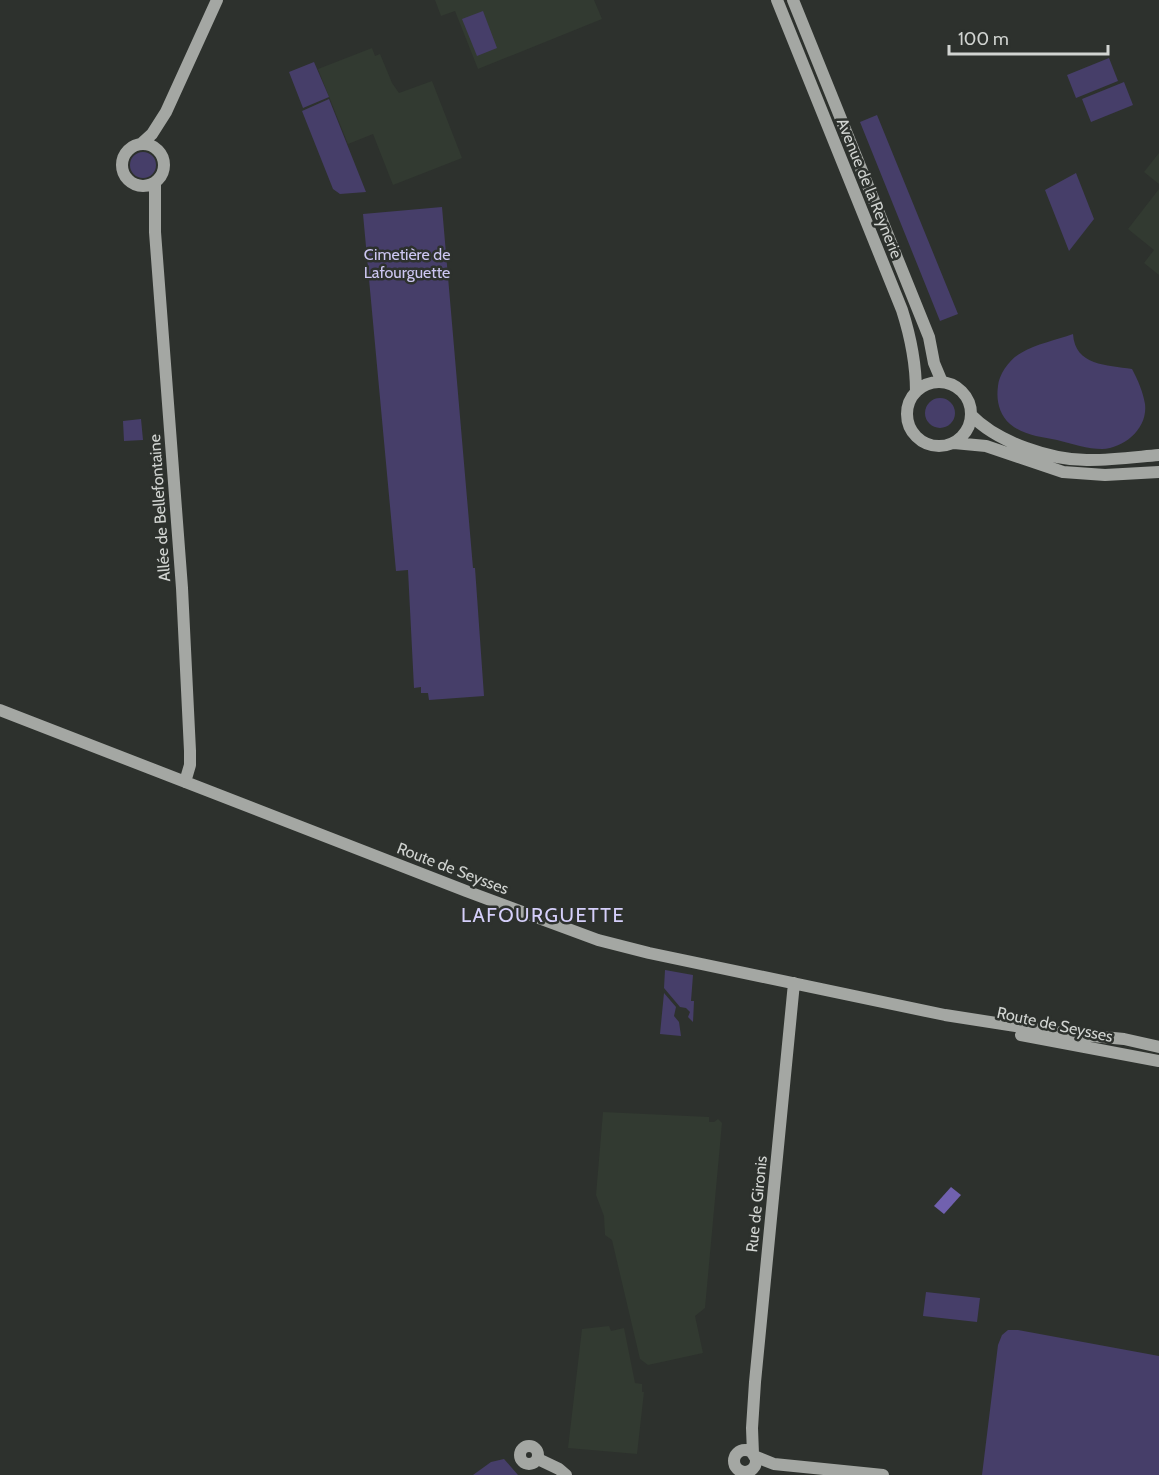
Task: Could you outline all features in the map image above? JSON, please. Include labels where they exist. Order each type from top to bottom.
[{"type":"street","points":[[141,144],[157,150],[164,167],[162,175],[155,183],[140,186],[128,180],[122,168],[122,161],[129,150],[141,144],[152,134],[166,112],[217,0]]},
{"type":"street","name":"Avenue de la Reynerie","points":[[777,0],[902,310],[916,368],[916,392]]},
{"type":"street","name":"Avenue de la Reynerie","points":[[793,0],[929,338],[934,363],[942,382]]},
{"type":"street","points":[[157,150],[166,112]]},
{"type":"street","name":"Allée de Bellefontaine","points":[[155,183],[155,232],[183,611],[190,751],[190,765],[185,782]]},
{"type":"street","name":"Allée de Bellefontaine","points":[[140,186],[155,232]]},
{"type":"street","points":[[954,443],[968,428],[971,415],[968,401],[961,391],[951,384],[942,382],[933,383],[916,392],[907,412],[910,428],[921,441],[934,446],[954,443],[986,446],[1063,472],[1105,475],[1159,472]]},
{"type":"street","points":[[971,415],[991,431],[1022,446],[1065,458],[1088,460],[1159,455]]},
{"type":"street","name":"Route de Seysses","points":[[0,710],[583,935],[649,953],[945,1015],[1046,1041],[1159,1061]]},
{"type":"street","name":"Rue de Gironis","points":[[750,1454],[736,1456],[743,1472],[756,1464],[750,1454],[752,1428],[794,983]]},
{"type":"street","name":"Route de Seysses","points":[[945,1015],[1061,1033],[1124,1039],[1159,1047]]},
{"type":"street","points":[[750,1454],[774,1464],[883,1475]]},
{"type":"street","points":[[538,1459],[566,1475]]},
{"type":"street","points":[[743,1472],[774,1464]]},
{"type":"shaded area","points":[[435,0],[594,0],[602,19],[478,69],[455,11],[441,16]]},
{"type":"shaded area","points":[[372,48],[375,56],[380,54],[392,83],[399,93],[432,81],[462,158],[393,185],[373,134],[348,144],[318,69]]},
{"type":"shaded area","points":[[1159,153],[1159,184],[1144,172]]},
{"type":"shaded area","points":[[1159,189],[1159,275],[1144,263],[1154,250],[1128,229]]},
{"type":"shaded area","points":[[603,1112],[709,1117],[709,1122],[718,1119],[722,1123],[705,1308],[695,1316],[703,1353],[648,1365],[640,1359],[612,1240],[605,1235],[604,1216],[596,1195]]},
{"type":"shaded area","points":[[951,1187],[961,1195],[944,1214],[934,1206]]},
{"type":"shaded area","points":[[609,1326],[611,1331],[624,1328],[635,1383],[642,1384],[642,1392],[644,1392],[637,1454],[568,1448],[582,1329]]},
{"type":"green space","points":[[483,11],[497,48],[477,56],[462,19]]},
{"type":"green space","points":[[1109,58],[1118,81],[1076,98],[1067,75]]},
{"type":"green space","points":[[314,62],[329,97],[303,108],[289,72]]},
{"type":"green space","points":[[1124,82],[1133,105],[1091,122],[1082,99]]},
{"type":"green space","points":[[329,99],[366,192],[340,194],[333,189],[302,111]]},
{"type":"green space","points":[[877,115],[958,314],[940,321],[860,122]]},
{"type":"green space","points":[[143,152],[152,156],[156,165],[152,174],[143,178],[134,174],[130,165],[134,156]]},
{"type":"green space","points":[[1076,173],[1094,219],[1069,251],[1045,190]]},
{"type":"green space","name":"Cimetière de Lafourguette","points":[[442,207],[473,568],[475,568],[484,696],[429,700],[428,693],[421,693],[421,687],[414,688],[408,570],[396,571],[363,214]]},
{"type":"green space","points":[[1073,334],[1075,345],[1086,358],[1103,365],[1132,369],[1143,395],[1145,413],[1139,429],[1127,441],[1111,448],[1080,446],[1021,431],[1006,420],[998,402],[1000,377],[1009,363],[1027,350]]},
{"type":"green space","points":[[940,398],[951,402],[955,413],[951,424],[940,428],[929,424],[925,413],[929,402]]},
{"type":"green space","points":[[141,419],[143,440],[124,441],[123,421]]},
{"type":"green space","points":[[665,970],[693,975],[691,1001],[694,1001],[693,1022],[688,1017],[690,1012],[680,1007],[664,988]]},
{"type":"green space","points":[[664,993],[676,1007],[674,1016],[679,1022],[681,1036],[660,1034]]},
{"type":"green space","points":[[926,1292],[980,1298],[977,1322],[923,1316]]},
{"type":"green space","points":[[1008,1330],[1159,1356],[1159,1475],[982,1475],[998,1345],[1002,1335]]},
{"type":"green space","points":[[504,1459],[518,1475],[473,1475],[491,1462]]},
{"type":"district","name":"LAFOURGUETTE","points":[[543,915]]}]
